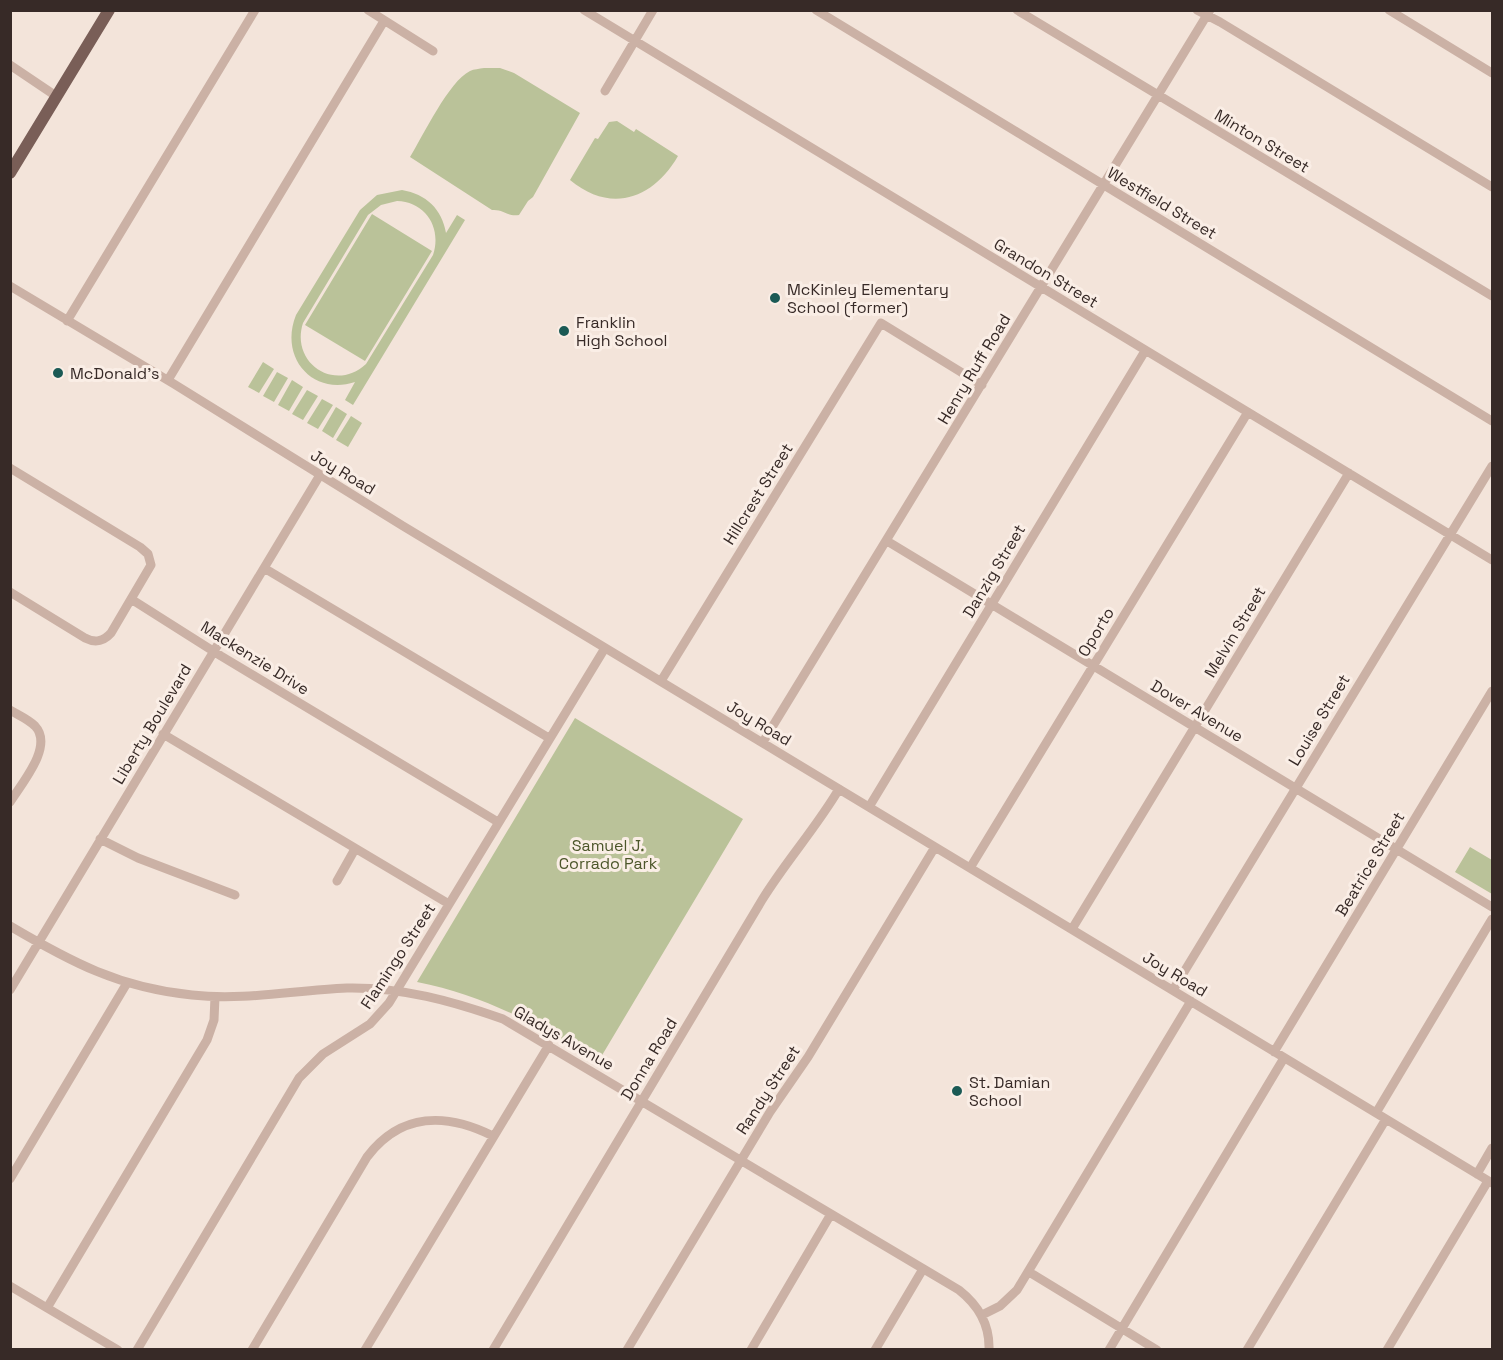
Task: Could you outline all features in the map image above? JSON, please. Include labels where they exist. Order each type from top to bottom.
[{"type":"main road","points":[[10,173],[109,10]]},
{"type":"street","points":[[67,321],[255,10]]},
{"type":"street","points":[[368,10],[433,51]]},
{"type":"street","name":"Grandon Street","points":[[584,10],[1492,560]]},
{"type":"street","points":[[605,91],[653,10]]},
{"type":"street","name":"Westfield Street","points":[[816,10],[1492,421]]},
{"type":"street","name":"Minton Street","points":[[1017,10],[1492,296]]},
{"type":"street","points":[[1197,10],[1208,13],[1492,187]]},
{"type":"street","points":[[1389,10],[1492,73]]},
{"type":"street","name":"Henry Ruff Road","points":[[763,742],[1208,13]]},
{"type":"street","points":[[168,380],[384,21]]},
{"type":"street","points":[[10,65],[56,96]]},
{"type":"street","name":"Joy Road","points":[[10,286],[1490,1182]]},
{"type":"street","name":"Hillcrest Street","points":[[661,681],[881,323],[982,385]]},
{"type":"street","name":"Danzig Street","points":[[869,807],[1145,351]]},
{"type":"street","name":"Oporto","points":[[970,868],[1248,412]]},
{"type":"street","name":"Louise Street","points":[[1173,990],[1492,466]]},
{"type":"street","points":[[10,468],[129,540],[148,554],[151,565],[108,636],[101,640],[85,638],[10,592]]},
{"type":"street","name":"Melvin Street","points":[[1072,929],[1349,473]]},
{"type":"street","name":"Liberty Boulevard","points":[[10,990],[320,475]]},
{"type":"street","name":"Dover Avenue","points":[[887,541],[1492,907]]},
{"type":"street","points":[[264,568],[549,738]]},
{"type":"street","name":"Mackenzie Drive","points":[[131,599],[498,822]]},
{"type":"street","name":"Flamingo Street","points":[[137,1350],[299,1078],[322,1054],[370,1024],[384,1010],[605,648]]},
{"type":"street","name":"Beatrice Street","points":[[1274,1052],[1492,691]]},
{"type":"street","points":[[10,710],[32,723],[39,732],[42,743],[39,754],[10,802]]},
{"type":"street","points":[[163,734],[449,904]]},
{"type":"street","name":"Donna Road","points":[[493,1350],[773,882],[820,819],[839,789]]},
{"type":"street","points":[[100,839],[138,858],[235,895]]},
{"type":"street","name":"Randy Street","points":[[627,1350],[740,1160],[808,1057],[935,847]]},
{"type":"street","points":[[338,880],[355,849]]},
{"type":"street","points":[[1376,1113],[1492,919]]},
{"type":"street","name":"Gladys Avenue","points":[[10,926],[84,967],[127,983],[169,992],[215,997],[349,988],[414,992],[503,1019],[959,1290],[982,1315]]},
{"type":"street","points":[[10,1179],[127,983]]},
{"type":"street","points":[[47,1308],[207,1040],[214,1020],[215,997]]},
{"type":"street","points":[[989,1350],[987,1329],[982,1315],[994,1310],[1009,1299],[1029,1272],[1191,1001]]},
{"type":"street","points":[[365,1350],[549,1045]]},
{"type":"street","points":[[1109,1350],[1284,1058]]},
{"type":"street","points":[[1247,1350],[1386,1119]]},
{"type":"street","points":[[252,1350],[367,1157],[379,1143],[403,1127],[434,1120],[462,1123],[493,1136]]},
{"type":"street","points":[[1477,1174],[1492,1148]]},
{"type":"street","points":[[1387,1350],[1490,1182]]},
{"type":"street","points":[[751,1350],[831,1214]]},
{"type":"street","points":[[875,1350],[923,1269]]},
{"type":"street","points":[[1029,1272],[1157,1350]]},
{"type":"street","points":[[10,1286],[118,1350]]},
{"type":"green space","points":[[500,68],[514,73],[580,113],[533,197],[519,215],[492,210],[410,157],[445,97],[454,86],[470,71]]},
{"type":"green space","points":[[617,121],[634,132],[636,129],[678,156],[656,183],[630,197],[616,199],[601,197],[570,180],[595,138],[598,139],[609,122]]},
{"type":"green space","points":[[402,190],[418,195],[437,210],[446,233],[457,215],[465,220],[353,405],[345,400],[355,382],[339,385],[325,383],[313,378],[303,370],[292,345],[292,331],[296,315],[360,210],[377,195]],"holes":[[[397,201],[407,202],[424,211],[433,226],[435,235],[433,255],[366,364],[354,372],[341,375],[329,374],[318,369],[309,361],[303,350],[301,337],[303,323],[368,215],[381,205]]]},
{"type":"green space","points":[[372,214],[432,251],[365,361],[305,325]]},
{"type":"green space","points":[[263,362],[274,369],[259,393],[248,387]]},
{"type":"green space","points":[[277,372],[288,378],[274,402],[263,396]]},
{"type":"green space","points":[[292,380],[303,387],[289,411],[278,405]]},
{"type":"green space","points":[[307,390],[318,396],[303,420],[292,414]]},
{"type":"green space","points":[[322,399],[333,405],[318,429],[307,423]]},
{"type":"green space","points":[[336,407],[347,414],[333,438],[322,431]]},
{"type":"green space","points":[[351,416],[362,423],[348,447],[336,440]]},
{"type":"green space","name":"Samuel J. Corrado Park","points":[[575,718],[743,819],[598,1062],[511,1013],[466,995],[417,982]]},
{"type":"green space","points":[[1470,847],[1492,860],[1492,894],[1455,872]]},
{"type":"place","name":"McKinley Elementary School (former)","points":[[775,298]]},
{"type":"place","name":"Franklin High School","points":[[564,331]]},
{"type":"place","name":"McDonald's","points":[[58,373]]},
{"type":"place","name":"St. Damian School","points":[[957,1091]]}]
